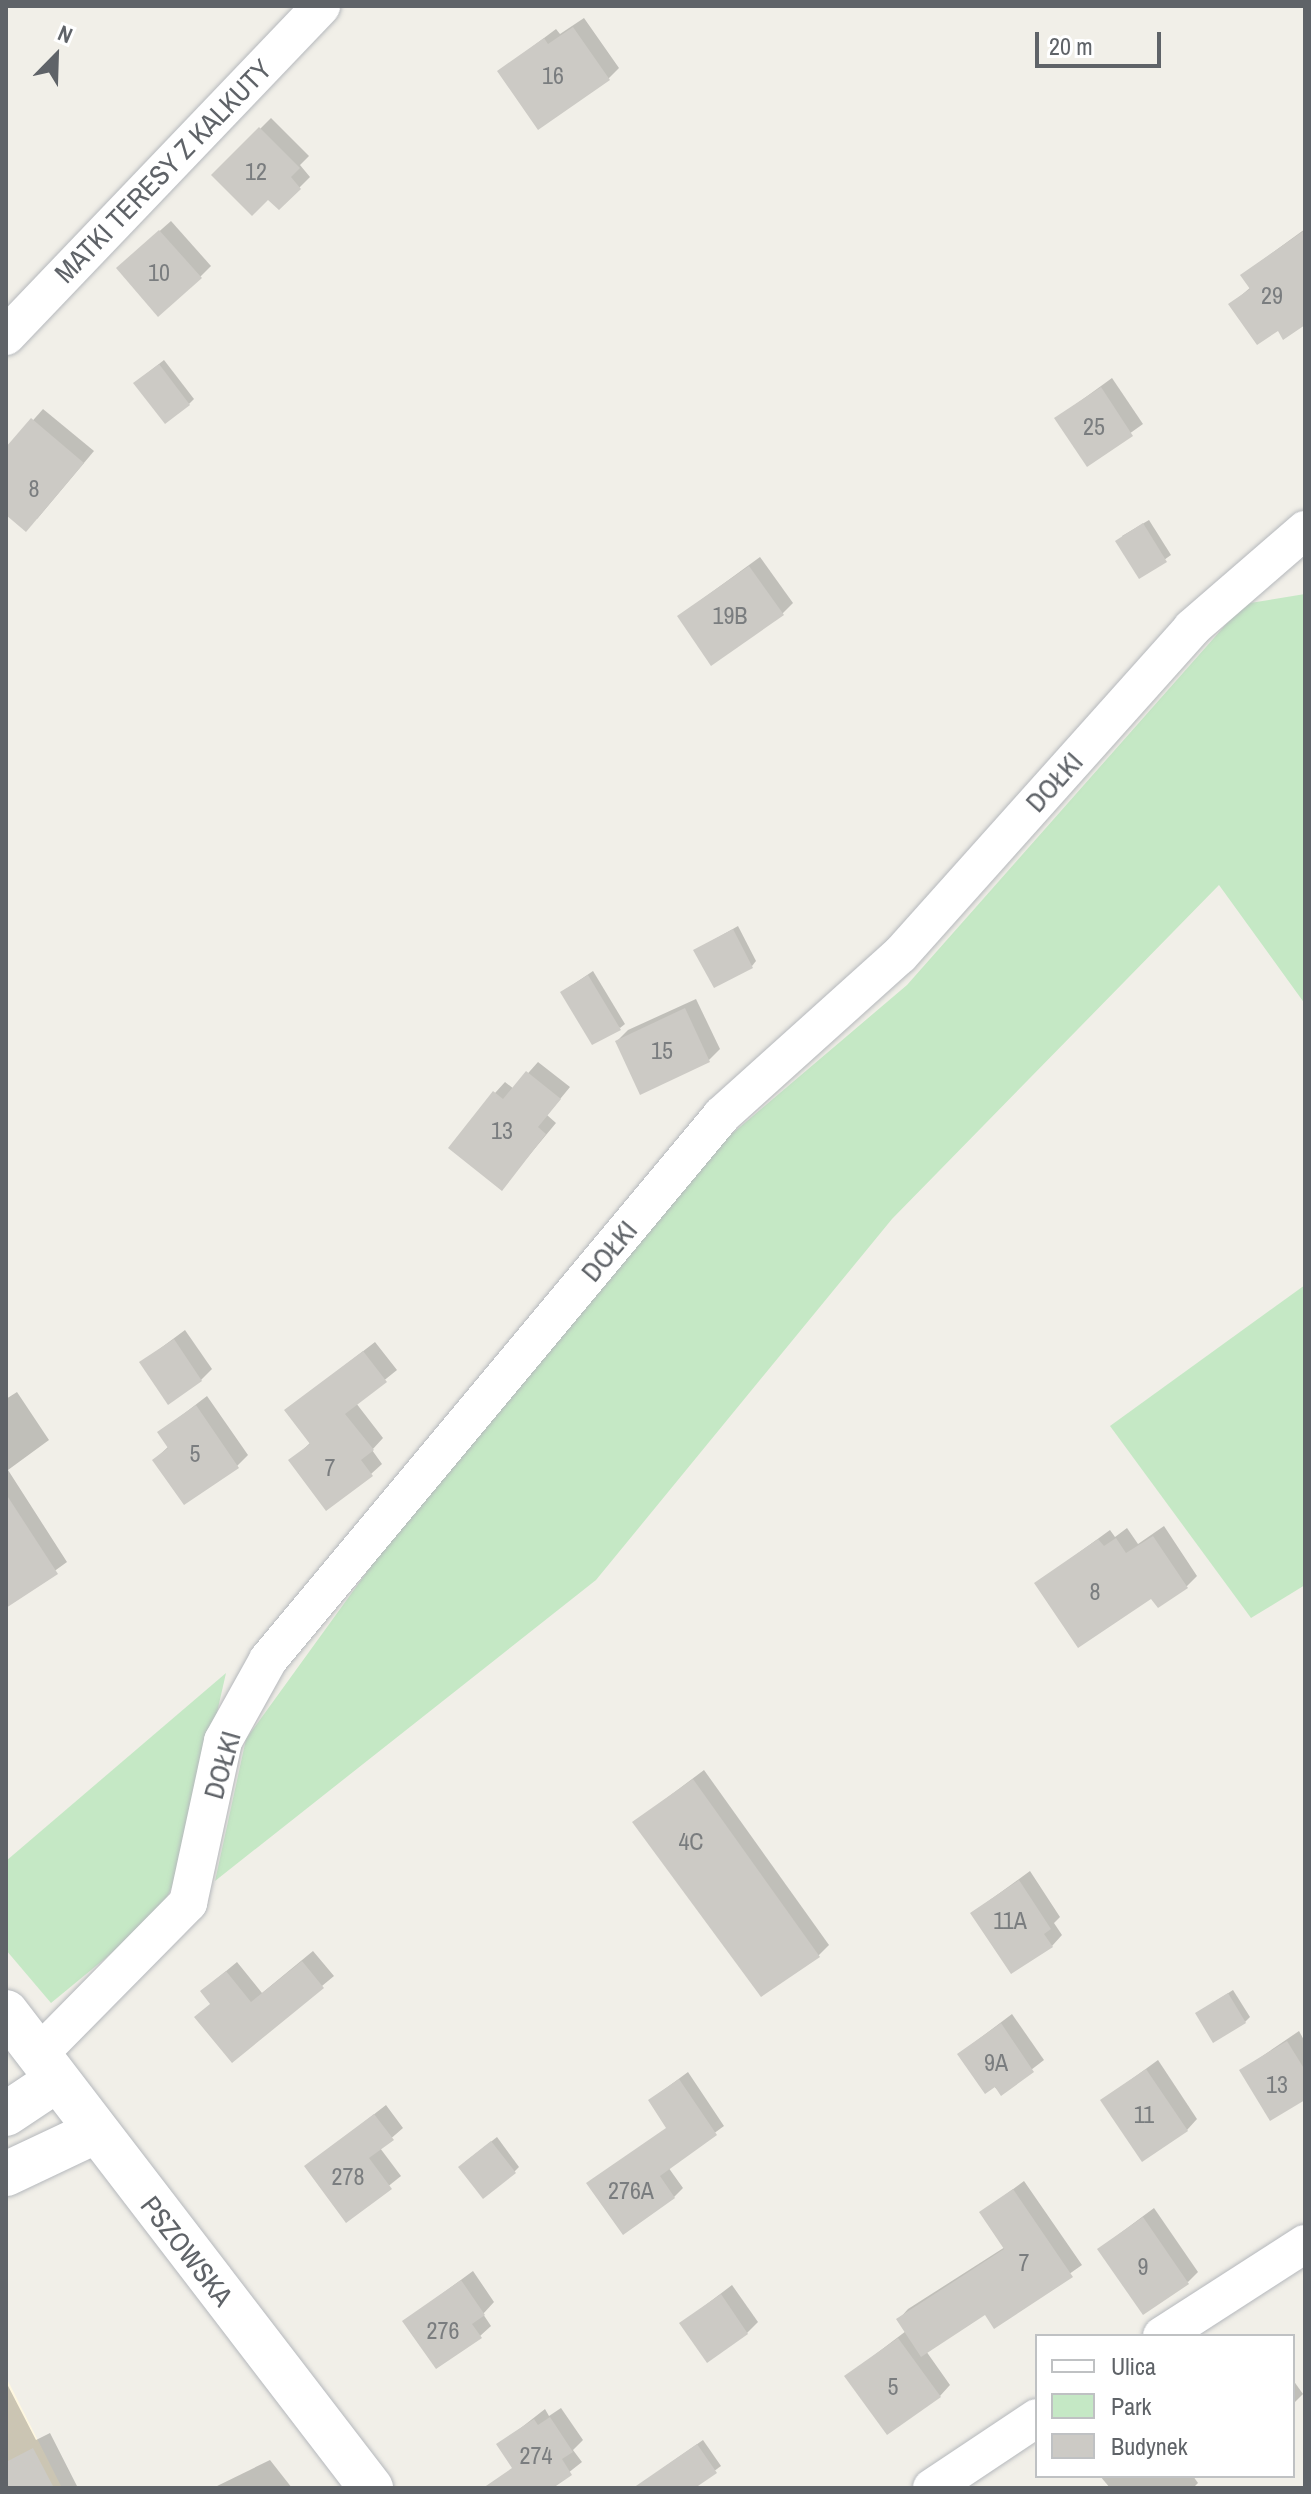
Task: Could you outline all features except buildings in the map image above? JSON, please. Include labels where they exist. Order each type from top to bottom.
[{"type":"main road","name":"PSZOWSKA","points":[[6,2012],[371,2488]]},
{"type":"main road","points":[[6,2114],[48,2068]]},
{"type":"main road","points":[[6,2174],[95,2132]]},
{"type":"street","name":"MATKI TERESY Z KALKUTY","points":[[6,336],[321,6]]},
{"type":"street","name":"DOŁKI","points":[[48,2068],[188,1903],[223,1741],[268,1660],[722,1115],[900,955],[1192,628],[1305,530]]},
{"type":"street","points":[[1165,2334],[1305,2244]]},
{"type":"street","points":[[932,2488],[1035,2419]]},
{"type":"shaded area","points":[[6,2377],[62,2488],[6,2488]]},
{"type":"green space","points":[[1305,594],[1305,1004],[1219,885],[892,1219],[596,1580],[215,1881],[246,1739],[390,1540],[727,1138],[907,985],[1244,604]]},
{"type":"green space","points":[[1305,1285],[1305,1585],[1251,1618],[1110,1426]]},
{"type":"green space","points":[[226,1673],[182,1867],[158,1915],[51,2003],[6,1950],[6,1861]]}]
